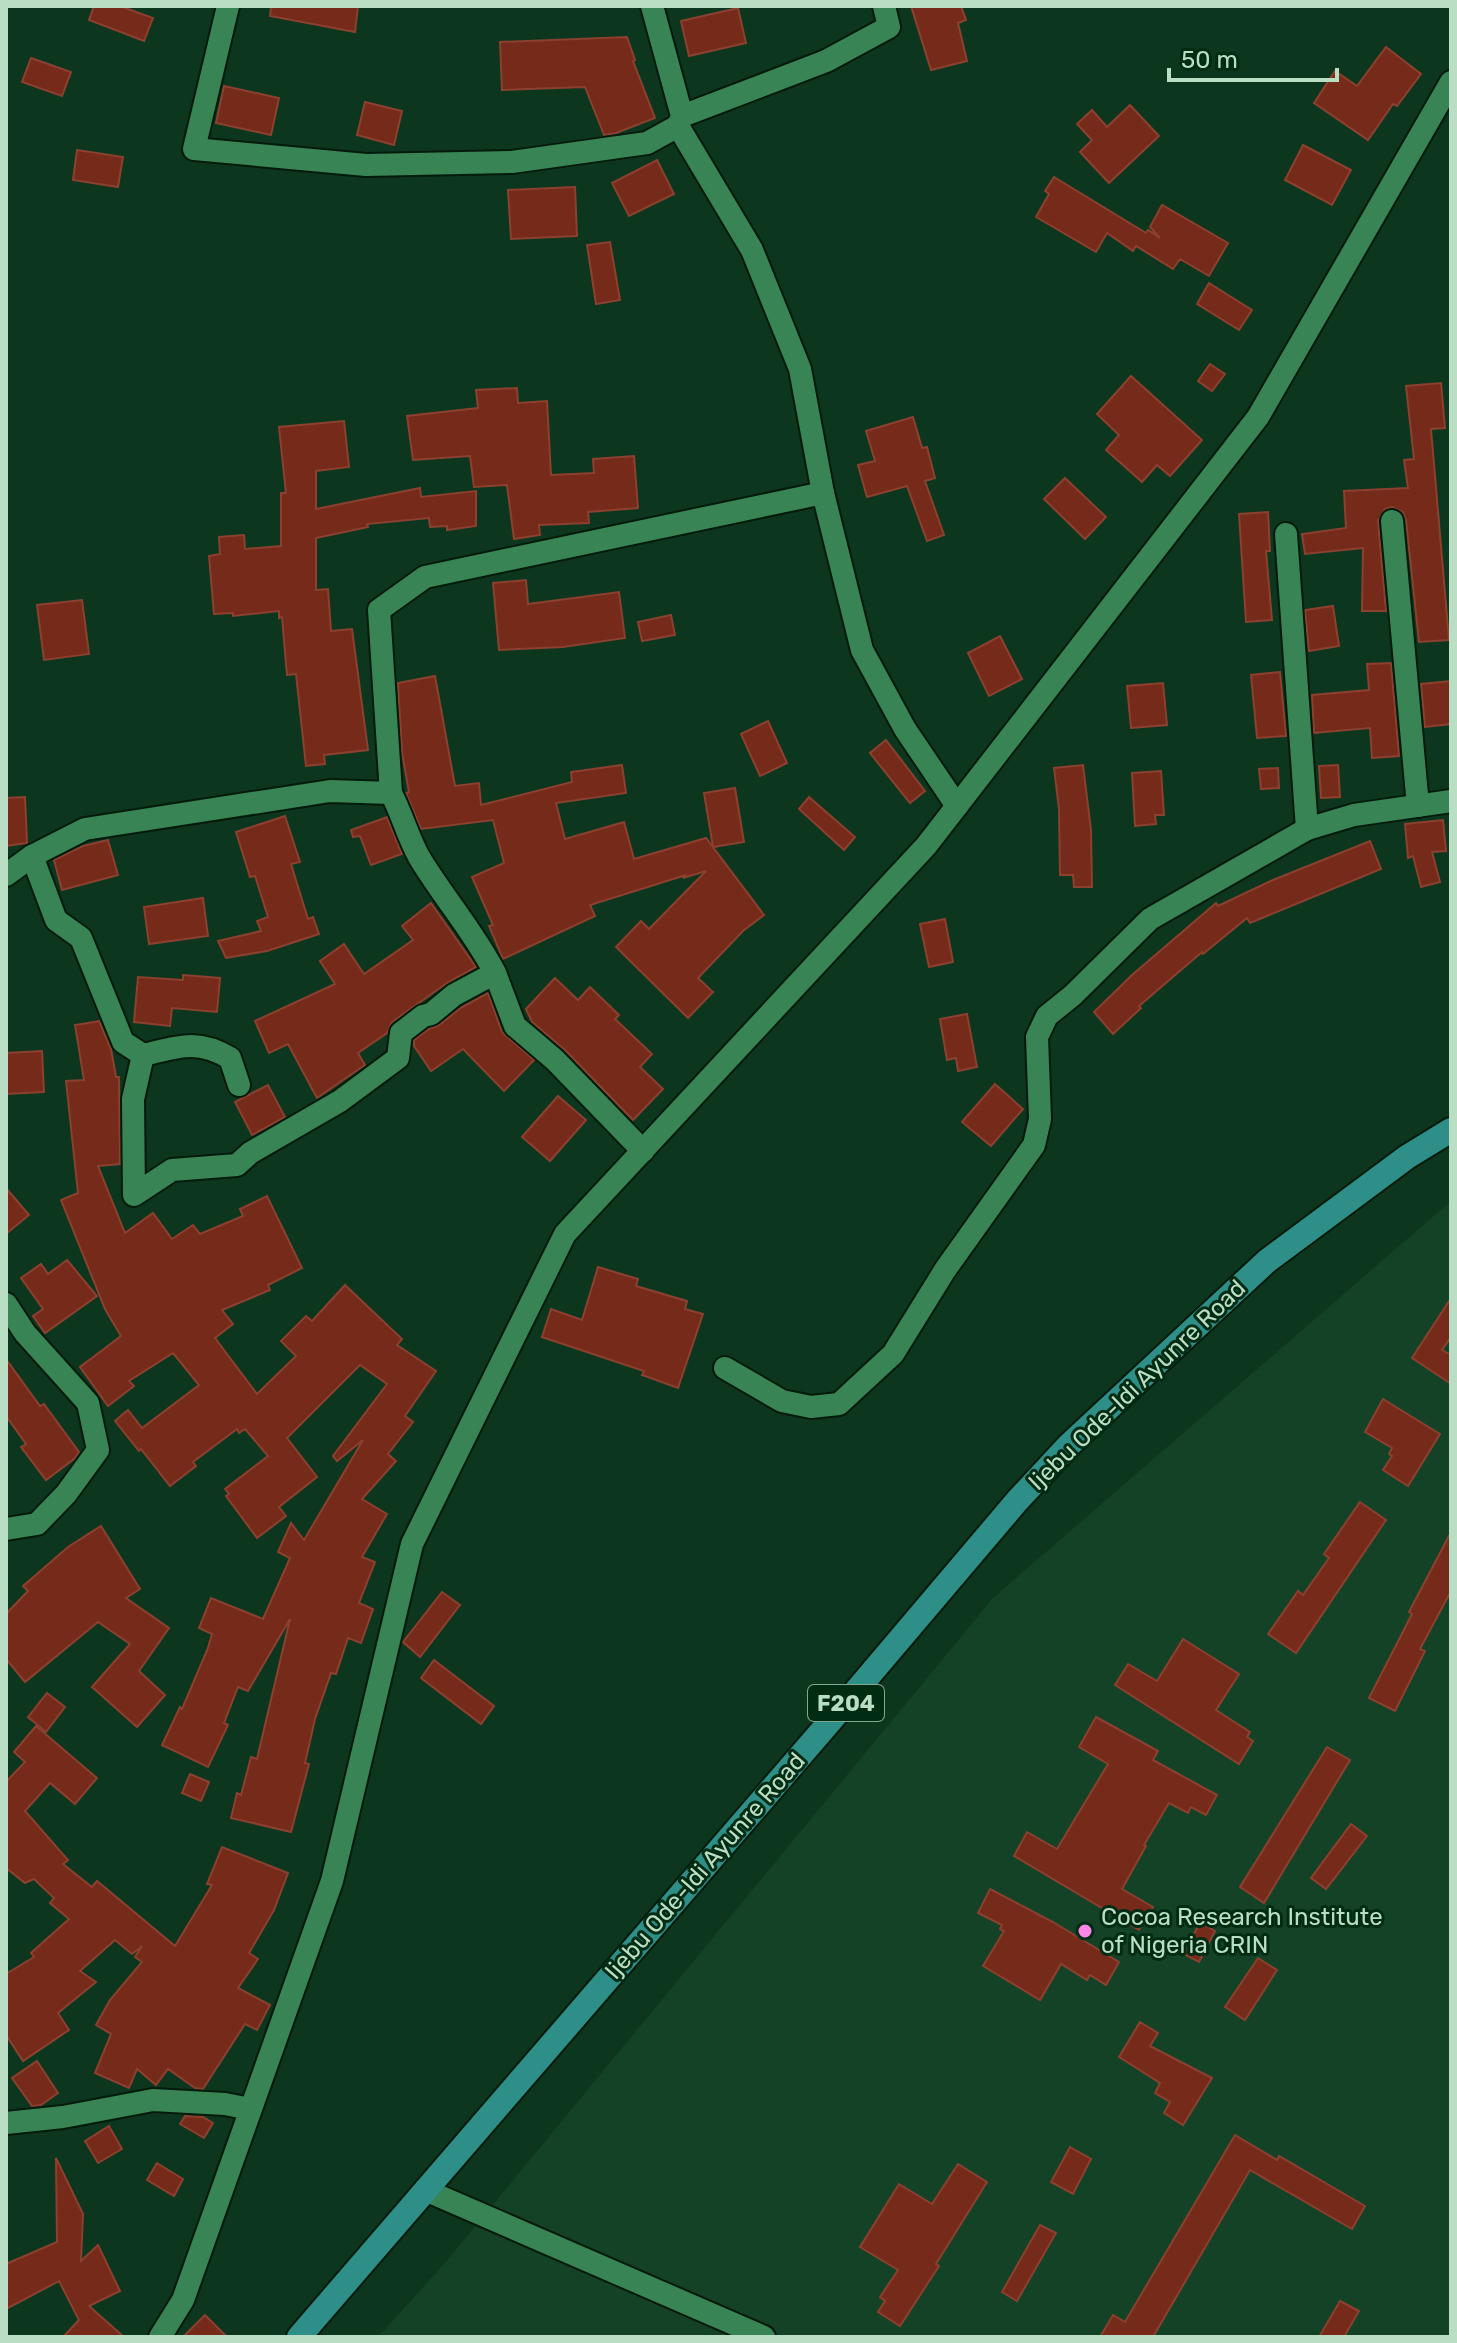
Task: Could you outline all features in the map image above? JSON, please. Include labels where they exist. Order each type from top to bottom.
[{"type":"main road","name":"Ijebu Ode-Idi Ayunre Road","points":[[299,2337],[1017,1501],[1069,1445],[1103,1410],[1267,1261],[1407,1157],[1451,1130]]},
{"type":"street","points":[[228,6],[194,149],[366,165],[512,162],[647,143],[680,121],[839,54],[889,27],[884,6]]},
{"type":"street","points":[[652,6],[680,121],[752,250],[800,369],[823,493],[862,650],[905,729],[957,806]]},
{"type":"street","points":[[160,2337],[183,2300],[332,1881],[412,1544],[565,1234],[926,846],[1258,417],[1451,82]]},
{"type":"street","points":[[643,1151],[555,1060],[515,1026],[495,973],[418,855],[403,826],[391,793],[379,610],[425,577],[823,493]]},
{"type":"street","points":[[1392,521],[1418,806]]},
{"type":"street","points":[[1286,534],[1307,829]]},
{"type":"street","points":[[6,875],[32,856],[85,829],[330,791],[391,793]]},
{"type":"street","points":[[725,1368],[782,1401],[811,1407],[839,1404],[893,1354],[945,1270],[1034,1145],[1040,1119],[1037,1037],[1047,1016],[1073,995],[1150,919],[1307,829],[1354,815],[1451,801]]},
{"type":"street","points":[[32,856],[56,920],[81,938],[123,1042],[143,1055],[189,1044],[214,1048],[230,1058],[239,1085]]},
{"type":"street","points":[[143,1055],[133,1099],[134,1195],[172,1170],[237,1165],[250,1153],[340,1101],[398,1058],[401,1033],[454,995],[495,973]]},
{"type":"street","points":[[6,1304],[25,1333],[88,1403],[98,1450],[66,1494],[37,1524],[6,1529]]},
{"type":"street","points":[[6,2123],[63,2117],[153,2100],[225,2104],[250,2109]]},
{"type":"street","points":[[425,2190],[764,2337]]},
{"type":"shaded area","name":"Cocoa Research Institute of Nigeria CRIN","points":[[1451,1201],[1451,2337],[378,2337],[444,2264],[993,1598]]},
{"type":"building","points":[[94,6],[120,6],[153,18],[144,41],[89,20]]},
{"type":"building","points":[[271,6],[358,6],[355,32],[270,16]]},
{"type":"building","points":[[911,6],[961,6],[966,20],[958,23],[967,61],[931,70]]},
{"type":"building","points":[[738,8],[746,43],[689,56],[681,21]]},
{"type":"building","points":[[627,37],[655,118],[604,135],[585,87],[502,90],[500,42]]},
{"type":"building","points":[[1386,47],[1421,74],[1397,106],[1393,104],[1368,140],[1314,103],[1335,71],[1357,86]]},
{"type":"building","points":[[31,58],[71,72],[62,96],[22,82]]},
{"type":"building","points":[[224,86],[279,98],[271,135],[216,123]]},
{"type":"building","points":[[365,102],[402,111],[394,145],[357,135]]},
{"type":"building","points":[[1130,105],[1159,136],[1109,183],[1080,152],[1092,140],[1077,124],[1092,110],[1107,127]]},
{"type":"building","points":[[1303,145],[1351,170],[1332,205],[1285,180]]},
{"type":"building","points":[[77,150],[123,157],[118,187],[73,180]]},
{"type":"building","points":[[657,160],[674,194],[629,216],[612,183]]},
{"type":"building","points":[[1054,177],[1146,233],[1148,230],[1160,238],[1150,227],[1162,205],[1228,243],[1209,276],[1180,259],[1173,269],[1136,246],[1133,251],[1107,233],[1096,252],[1036,217],[1049,194],[1045,191]]},
{"type":"building","points":[[575,187],[577,236],[511,239],[508,190]]},
{"type":"building","points":[[610,242],[620,300],[596,304],[587,245]]},
{"type":"building","points":[[1209,283],[1252,310],[1239,330],[1197,304]]},
{"type":"building","points":[[1210,364],[1225,374],[1212,391],[1198,381]]},
{"type":"building","points":[[1131,376],[1202,440],[1170,476],[1157,465],[1142,482],[1106,450],[1119,435],[1097,414]]},
{"type":"building","points":[[1441,383],[1445,428],[1431,429],[1449,640],[1419,642],[1403,512],[1392,507],[1385,509],[1378,521],[1386,611],[1362,611],[1363,548],[1305,554],[1302,534],[1346,528],[1344,491],[1408,488],[1404,460],[1414,459],[1406,386]]},
{"type":"building","points":[[517,388],[518,403],[547,401],[551,475],[594,473],[593,459],[634,456],[638,508],[588,512],[589,523],[539,525],[540,535],[514,539],[507,485],[474,487],[470,456],[413,460],[407,416],[478,408],[476,390]]},
{"type":"building","points":[[913,417],[922,448],[927,447],[935,478],[925,481],[944,535],[927,541],[907,486],[867,497],[858,465],[875,461],[866,431]]},
{"type":"building","points":[[344,421],[349,467],[316,471],[316,509],[420,488],[421,497],[476,491],[476,526],[447,530],[447,526],[430,527],[429,518],[367,524],[368,527],[316,538],[316,590],[328,589],[331,631],[352,629],[368,750],[324,755],[325,764],[306,766],[296,674],[287,675],[282,617],[279,618],[279,611],[233,616],[233,613],[214,614],[209,556],[220,554],[219,537],[244,535],[245,549],[281,546],[281,493],[286,493],[279,427]]},
{"type":"building","points":[[1065,478],[1106,517],[1085,539],[1044,499]]},
{"type":"building","points":[[1268,512],[1270,551],[1266,551],[1272,620],[1246,622],[1239,514]]},
{"type":"building","points":[[526,580],[528,604],[619,592],[625,638],[563,647],[499,650],[493,583]]},
{"type":"building","points":[[82,600],[89,654],[44,660],[37,605]]},
{"type":"building","points":[[1333,606],[1339,646],[1309,651],[1305,610]]},
{"type":"building","points":[[671,615],[675,635],[642,641],[638,622]]},
{"type":"building","points":[[1000,636],[1022,679],[989,696],[968,653]]},
{"type":"building","points":[[1391,663],[1399,756],[1372,758],[1370,728],[1314,733],[1312,695],[1369,690],[1367,664]]},
{"type":"building","points":[[1280,672],[1286,736],[1257,738],[1251,675]]},
{"type":"building","points":[[435,676],[455,786],[479,783],[481,805],[572,782],[571,772],[622,765],[626,793],[556,803],[565,839],[624,822],[634,859],[706,838],[764,915],[743,931],[698,978],[713,992],[688,1018],[616,947],[641,921],[649,929],[706,871],[590,905],[595,916],[503,959],[489,926],[493,925],[472,877],[504,863],[493,820],[421,829],[406,793],[409,792],[402,753],[398,683]]},
{"type":"building","points":[[1451,681],[1451,724],[1425,727],[1421,684]]},
{"type":"building","points":[[1163,683],[1167,725],[1131,728],[1127,686]]},
{"type":"building","points":[[768,721],[787,763],[760,776],[741,734]]},
{"type":"building","points":[[886,740],[925,791],[910,803],[870,753]]},
{"type":"building","points":[[1083,765],[1091,830],[1092,887],[1074,887],[1073,875],[1060,875],[1059,809],[1054,768]]},
{"type":"building","points":[[1338,765],[1340,797],[1321,798],[1319,766]]},
{"type":"building","points":[[1278,768],[1279,788],[1261,789],[1259,769]]},
{"type":"building","points":[[1161,771],[1164,815],[1155,815],[1156,824],[1135,826],[1132,773]]},
{"type":"building","points":[[735,788],[744,842],[713,847],[704,793]]},
{"type":"building","points":[[25,797],[27,843],[6,846],[6,798]]},
{"type":"building","points":[[809,797],[855,837],[844,850],[799,809]]},
{"type":"building","points":[[285,816],[300,862],[291,864],[308,919],[313,917],[319,934],[267,951],[226,958],[218,941],[261,931],[257,921],[268,917],[255,876],[250,877],[236,832]]},
{"type":"building","points":[[387,817],[402,854],[371,865],[360,836],[353,837],[351,830]]},
{"type":"building","points":[[1443,820],[1446,851],[1432,852],[1440,882],[1421,887],[1413,856],[1408,858],[1405,824]]},
{"type":"building","points":[[108,840],[118,875],[62,890],[54,860],[83,846]]},
{"type":"building","points":[[1370,841],[1381,869],[1250,923],[1247,918],[1139,1006],[1141,1008],[1113,1034],[1094,1012],[1216,903],[1218,906]]},
{"type":"building","points":[[203,898],[208,936],[149,944],[144,907]]},
{"type":"building","points":[[431,903],[476,967],[447,983],[392,1022],[387,1033],[358,1053],[365,1065],[317,1098],[288,1044],[269,1053],[255,1021],[335,984],[320,961],[344,944],[364,974],[413,940],[402,926]]},
{"type":"building","points":[[945,919],[953,962],[929,967],[920,924]]},
{"type":"building","points":[[183,975],[220,978],[217,1012],[172,1008],[170,1026],[134,1022],[138,977],[183,980]]},
{"type":"building","points":[[555,978],[578,1000],[590,987],[619,1015],[615,1019],[652,1054],[640,1067],[663,1089],[633,1120],[565,1050],[532,1022],[526,1009]]},
{"type":"building","points":[[488,993],[502,1032],[534,1060],[504,1091],[463,1049],[431,1071],[414,1046],[414,1040],[429,1029]]},
{"type":"building","points":[[967,1014],[977,1067],[958,1071],[956,1058],[947,1060],[940,1019]]},
{"type":"building","points":[[99,1021],[111,1049],[116,1077],[119,1077],[120,1164],[98,1166],[125,1233],[153,1213],[172,1239],[193,1225],[200,1234],[243,1216],[240,1209],[267,1196],[302,1268],[268,1285],[270,1290],[222,1310],[233,1324],[215,1338],[257,1394],[296,1356],[281,1341],[306,1316],[312,1321],[345,1285],[402,1339],[397,1345],[436,1371],[405,1416],[413,1422],[388,1454],[396,1461],[362,1499],[387,1514],[362,1557],[375,1562],[359,1603],[373,1609],[361,1643],[348,1638],[336,1674],[331,1673],[315,1719],[305,1763],[309,1764],[291,1832],[231,1818],[251,1757],[257,1759],[290,1619],[248,1691],[238,1687],[224,1723],[228,1725],[208,1767],[162,1745],[180,1707],[182,1709],[208,1648],[212,1634],[199,1628],[211,1598],[263,1619],[290,1558],[278,1552],[291,1523],[304,1540],[363,1440],[337,1461],[333,1456],[387,1384],[360,1365],[287,1438],[317,1477],[279,1507],[286,1516],[257,1538],[226,1496],[229,1494],[225,1489],[268,1456],[245,1429],[239,1433],[237,1429],[193,1462],[196,1466],[170,1486],[115,1421],[128,1410],[142,1428],[199,1385],[173,1353],[129,1381],[134,1386],[108,1406],[80,1367],[121,1336],[105,1309],[61,1200],[78,1193],[66,1081],[84,1080],[75,1025]]},
{"type":"building","points":[[42,1051],[44,1092],[6,1094],[6,1053]]},
{"type":"building","points":[[995,1084],[1023,1109],[991,1146],[962,1122]]},
{"type":"building","points":[[268,1085],[285,1117],[252,1135],[235,1102]]},
{"type":"building","points":[[558,1096],[586,1120],[550,1161],[522,1137]]},
{"type":"building","points":[[6,1188],[29,1215],[6,1234]]},
{"type":"building","points":[[67,1260],[97,1296],[45,1333],[33,1316],[43,1309],[21,1278],[41,1264],[48,1274]]},
{"type":"building","points":[[598,1267],[638,1279],[636,1286],[687,1301],[685,1309],[703,1314],[678,1388],[642,1375],[644,1371],[542,1337],[551,1309],[582,1320]]},
{"type":"building","points":[[1451,1298],[1451,1337],[1442,1350],[1451,1355],[1451,1384],[1412,1358]]},
{"type":"building","points":[[6,1359],[79,1452],[46,1480],[21,1447],[26,1444],[6,1416]]},
{"type":"building","points":[[1383,1399],[1440,1434],[1408,1486],[1383,1470],[1392,1456],[1389,1454],[1392,1448],[1365,1432]]},
{"type":"building","points":[[1360,1502],[1386,1520],[1296,1653],[1268,1634],[1298,1591],[1303,1595],[1329,1558],[1324,1554]]},
{"type":"building","points":[[101,1526],[140,1589],[126,1598],[169,1628],[139,1671],[165,1695],[137,1727],[92,1687],[130,1644],[98,1622],[25,1682],[6,1659],[6,1614],[28,1591],[23,1586],[68,1547]]},
{"type":"building","points":[[1451,1532],[1451,1591],[1420,1649],[1425,1651],[1395,1711],[1369,1698]]},
{"type":"building","points":[[442,1592],[460,1605],[420,1657],[403,1642]]},
{"type":"building","points":[[1183,1639],[1239,1674],[1216,1710],[1250,1732],[1247,1737],[1253,1741],[1239,1764],[1115,1685],[1128,1664],[1157,1681]]},
{"type":"building","points":[[434,1660],[494,1706],[481,1724],[421,1678]]},
{"type":"building","points":[[47,1693],[65,1707],[46,1732],[28,1717]]},
{"type":"building","points":[[1096,1717],[1158,1751],[1153,1760],[1217,1795],[1206,1815],[1191,1807],[1188,1813],[1169,1803],[1144,1845],[1122,1889],[1153,1907],[1139,1930],[1014,1856],[1027,1832],[1057,1849],[1108,1764],[1079,1747]]},
{"type":"building","points":[[36,1726],[97,1778],[75,1804],[50,1783],[25,1811],[68,1860],[63,1864],[92,1887],[97,1881],[175,1946],[212,1885],[207,1884],[222,1847],[288,1873],[274,1910],[249,1953],[258,1959],[238,1988],[270,2005],[257,2030],[245,2024],[203,2089],[195,2088],[168,2069],[156,2085],[137,2069],[129,2088],[95,2073],[111,2034],[96,2025],[110,2000],[142,1962],[135,1957],[142,1946],[132,1954],[115,1940],[80,1971],[96,1982],[58,2013],[69,2030],[23,2061],[6,2035],[6,1974],[34,1957],[31,1953],[69,1919],[50,1903],[54,1898],[34,1879],[25,1883],[6,1868],[6,1782],[25,1762],[14,1752]]},
{"type":"building","points":[[1327,1747],[1350,1760],[1264,1903],[1240,1887]]},
{"type":"building","points":[[190,1774],[209,1782],[201,1801],[182,1793]]},
{"type":"building","points":[[1351,1824],[1367,1836],[1326,1889],[1311,1878]]},
{"type":"building","points":[[990,1889],[1119,1962],[1106,1985],[1090,1975],[1087,1980],[1061,1964],[1040,2000],[983,1966],[1004,1931],[1000,1929],[1002,1925],[978,1913]]},
{"type":"building","points":[[1200,1922],[1215,1931],[1199,1962],[1184,1954]]},
{"type":"building","points":[[1258,1958],[1277,1970],[1245,2020],[1225,2007]]},
{"type":"building","points":[[1140,2022],[1158,2033],[1150,2046],[1212,2078],[1183,2125],[1164,2113],[1170,2102],[1155,2093],[1160,2083],[1119,2057]]},
{"type":"building","points":[[37,2061],[58,2093],[41,2105],[32,2106],[12,2078]]},
{"type":"building","points":[[185,2116],[203,2117],[213,2123],[204,2138],[180,2124]]},
{"type":"building","points":[[109,2126],[122,2149],[98,2163],[85,2141]]},
{"type":"building","points":[[1235,2135],[1277,2160],[1279,2156],[1365,2206],[1352,2229],[1250,2170],[1153,2337],[1100,2337],[1113,2315],[1125,2322]]},
{"type":"building","points":[[1070,2147],[1091,2159],[1073,2194],[1051,2182]]},
{"type":"building","points":[[56,2158],[83,2214],[81,2261],[98,2245],[120,2291],[89,2306],[124,2337],[63,2337],[79,2320],[59,2281],[6,2309],[6,2264],[57,2242]]},
{"type":"building","points":[[157,2163],[183,2179],[174,2196],[147,2180]]},
{"type":"building","points":[[958,2164],[987,2182],[900,2326],[878,2312],[885,2301],[880,2297],[898,2270],[860,2247],[899,2184],[932,2204]]},
{"type":"building","points":[[1040,2225],[1056,2233],[1017,2301],[1002,2292]]},
{"type":"building","points":[[1340,2301],[1359,2311],[1344,2337],[1319,2337]]},
{"type":"building","points":[[205,2315],[227,2337],[183,2337]]},
{"type":"place","name":"Cocoa Research Institute of Nigeria CRIN","points":[[1085,1931]]}]
